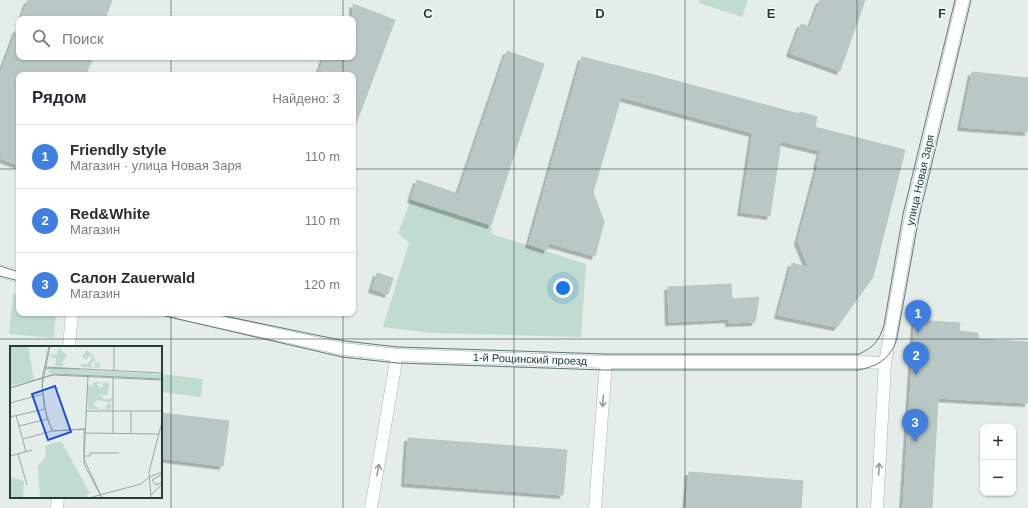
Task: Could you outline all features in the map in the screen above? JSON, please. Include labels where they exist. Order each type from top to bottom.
[{"type":"street","name":"улица Новая Заря","points":[[877,508],[885,363],[910,216],[963,0]]},
{"type":"street","points":[[0,271],[16,275]]},
{"type":"street","points":[[69,346],[72,316]]},
{"type":"street","name":"1-й Рощинский проезд","points":[[194,316],[343,349],[397,355],[606,362],[885,363]]},
{"type":"street","points":[[371,508],[397,355]]},
{"type":"street","points":[[596,508],[606,362]]},
{"type":"street","points":[[57,508],[58,498]]},
{"type":"green space","points":[[700,0],[748,0],[742,17],[699,3]]},
{"type":"green space","points":[[411,199],[491,225],[492,234],[586,264],[581,337],[431,333],[383,327],[409,243],[398,233]]},
{"type":"green space","points":[[13,294],[16,294],[16,316],[56,316],[54,338],[9,334]]},
{"type":"green space","points":[[162,374],[203,379],[201,397],[162,392]]},
{"type":"building","points":[[28,0],[112,0],[106,16],[22,16]]},
{"type":"building","points":[[820,0],[865,0],[840,71],[790,53],[801,24],[810,27]]},
{"type":"building","points":[[353,4],[395,20],[356,123],[356,72],[319,72],[323,60],[356,60],[356,16],[353,16]]},
{"type":"building","points":[[16,32],[16,60],[92,60],[87,72],[16,72],[16,164],[0,158],[0,75]]},
{"type":"building","points":[[507,51],[544,64],[491,225],[411,199],[417,180],[458,194]]},
{"type":"building","points":[[582,57],[799,114],[800,112],[817,117],[815,127],[905,150],[873,277],[837,327],[778,315],[792,263],[809,268],[798,241],[821,151],[781,141],[770,216],[741,212],[753,133],[621,97],[593,192],[604,222],[595,256],[549,243],[547,250],[529,244]]},
{"type":"building","points":[[972,72],[1028,78],[1028,132],[961,127]]},
{"type":"building","points":[[377,273],[393,278],[388,294],[372,289]]},
{"type":"building","points":[[731,284],[732,299],[759,297],[755,322],[729,323],[729,319],[669,322],[668,287]]},
{"type":"building","points":[[915,320],[960,323],[959,331],[978,333],[978,339],[1028,342],[1028,403],[938,398],[932,508],[903,508]]},
{"type":"building","points":[[162,413],[229,421],[223,466],[162,458]]},
{"type":"building","points":[[408,438],[567,450],[563,495],[405,483]]},
{"type":"building","points":[[689,472],[803,481],[801,508],[686,508]]},
{"type":"tram line","points":[[224,316],[345,341],[398,347],[606,354],[859,354],[869,349],[875,343],[884,325],[903,214],[955,0]]},
{"type":"tram line","points":[[165,316],[342,357],[397,363],[605,370],[859,370],[873,366],[889,354],[897,338],[919,217],[971,0]]},
{"type":"tram line","points":[[0,266],[16,271]]},
{"type":"tram line","points":[[0,276],[16,280]]},
{"type":"place","name":"Friendly style","points":[[918,333]]},
{"type":"place","name":"Red&White","points":[[916,375]]},
{"type":"place","name":"Салон Zauerwald","points":[[915,442]]}]
